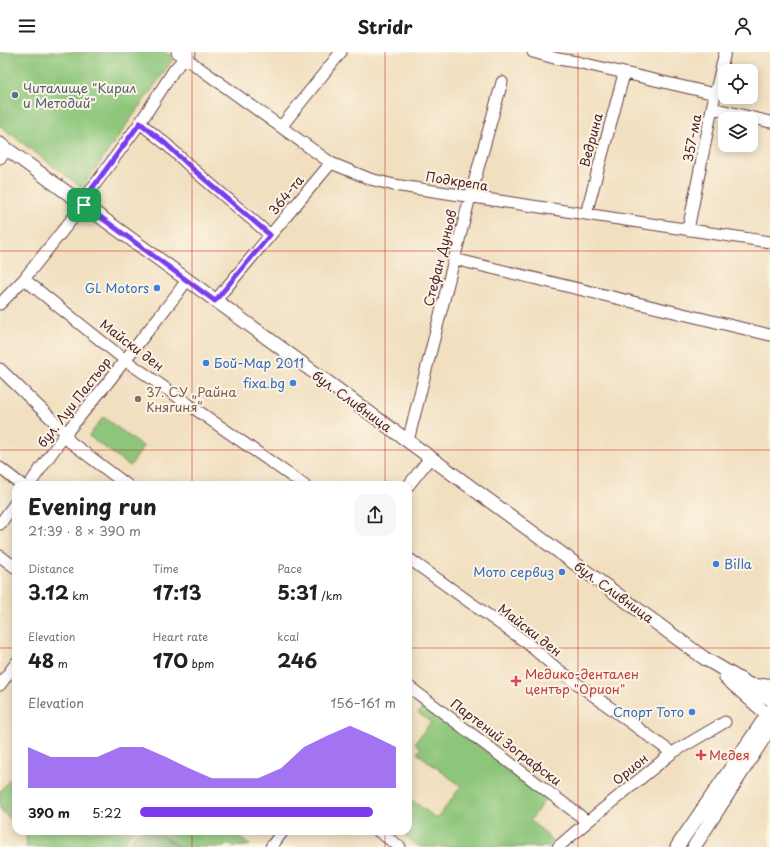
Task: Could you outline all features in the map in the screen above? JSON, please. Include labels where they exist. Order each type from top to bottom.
[{"type":"main road","name":"бул. Сливница","points":[[3,151],[84,205],[704,658],[769,715]]},
{"type":"main road","name":"бул. Сливница","points":[[704,658],[770,699]]},
{"type":"main road","points":[[748,684],[760,686],[770,685]]},
{"type":"main road","points":[[677,847],[769,715]]},
{"type":"main road","points":[[694,847],[770,728]]},
{"type":"main road","points":[[752,756],[763,749],[770,747]]},
{"type":"street","points":[[281,127],[341,52]]},
{"type":"street","points":[[533,52],[715,94]]},
{"type":"street","name":"357-ма","points":[[688,230],[712,108],[725,52]]},
{"type":"street","points":[[0,304],[24,279],[84,205],[88,194],[140,123],[184,54]]},
{"type":"street","name":"Подкрепа","points":[[184,54],[331,163],[370,179],[394,185],[470,197],[770,242]]},
{"type":"street","name":"Ведрина","points":[[586,214],[624,74]]},
{"type":"street","name":"Стефан Дуньов","points":[[408,441],[470,197],[502,82]]},
{"type":"street","points":[[712,108],[770,122]]},
{"type":"street","points":[[140,123],[270,235]]},
{"type":"street","name":"364-та","points":[[215,301],[331,163]]},
{"type":"street","points":[[454,259],[770,335]]},
{"type":"street","name":"Майски ден","points":[[24,279],[124,360],[298,481]]},
{"type":"street","name":"бул. Луи Пастьор","points":[[32,481],[66,433],[109,381],[187,280]]},
{"type":"street","points":[[0,369],[66,433],[69,442],[121,481]]},
{"type":"street","points":[[412,481],[430,458]]},
{"type":"street","points":[[0,468],[17,481]]},
{"type":"street","points":[[0,524],[12,508]]},
{"type":"street","points":[[0,556],[12,565]]},
{"type":"street","name":"Майски ден","points":[[412,561],[527,643],[556,668],[672,753]]},
{"type":"street","points":[[0,685],[12,668]]},
{"type":"street","name":"Партений Зографски","points":[[412,689],[587,822]]},
{"type":"street","name":"Орион","points":[[558,847],[672,753],[725,722]]},
{"type":"street","points":[[271,847],[280,835]]},
{"type":"street","points":[[384,835],[400,847]]},
{"type":"green space","points":[[0,52],[165,52],[174,58],[88,179],[85,190],[0,126]]},
{"type":"green space","points":[[103,417],[144,447],[130,466],[89,436]]},
{"type":"green space","points":[[424,706],[547,797],[530,821],[542,830],[553,842],[548,847],[420,847],[404,835],[412,835],[412,800],[437,819],[461,786],[417,753],[421,748],[415,743],[431,722],[418,713]]},
{"type":"green space","points":[[12,777],[12,820],[0,809],[0,791]]},
{"type":"green space","points":[[26,835],[131,835],[121,847],[26,847]]},
{"type":"green space","points":[[135,835],[162,835],[179,847],[126,847]]},
{"type":"green space","points":[[162,835],[235,835],[250,845],[232,846],[227,844],[224,847],[179,847]]},
{"type":"place","name":"Читалище \"Кирил и Методий\"","points":[[15,95]]},
{"type":"place","name":"GL Motors","points":[[157,288]]},
{"type":"place","name":"Бой-Мар 2011","points":[[206,363]]},
{"type":"place","name":"fixa.bg","points":[[293,383]]},
{"type":"place","name":"37. СУ „Райна Княгиня“","points":[[138,399]]},
{"type":"place","name":"Billa","points":[[716,564]]},
{"type":"place","name":"Мото сервиз","points":[[562,572]]},
{"type":"place","name":"Медико-дентален център \"Орион\"","points":[[516,681]]},
{"type":"place","name":"Спорт Тото","points":[[692,712]]},
{"type":"place","name":"Медея","points":[[701,755]]},
{"type":"route","points":[[140,123],[270,235],[215,301],[84,205],[88,194],[140,123]]}]
